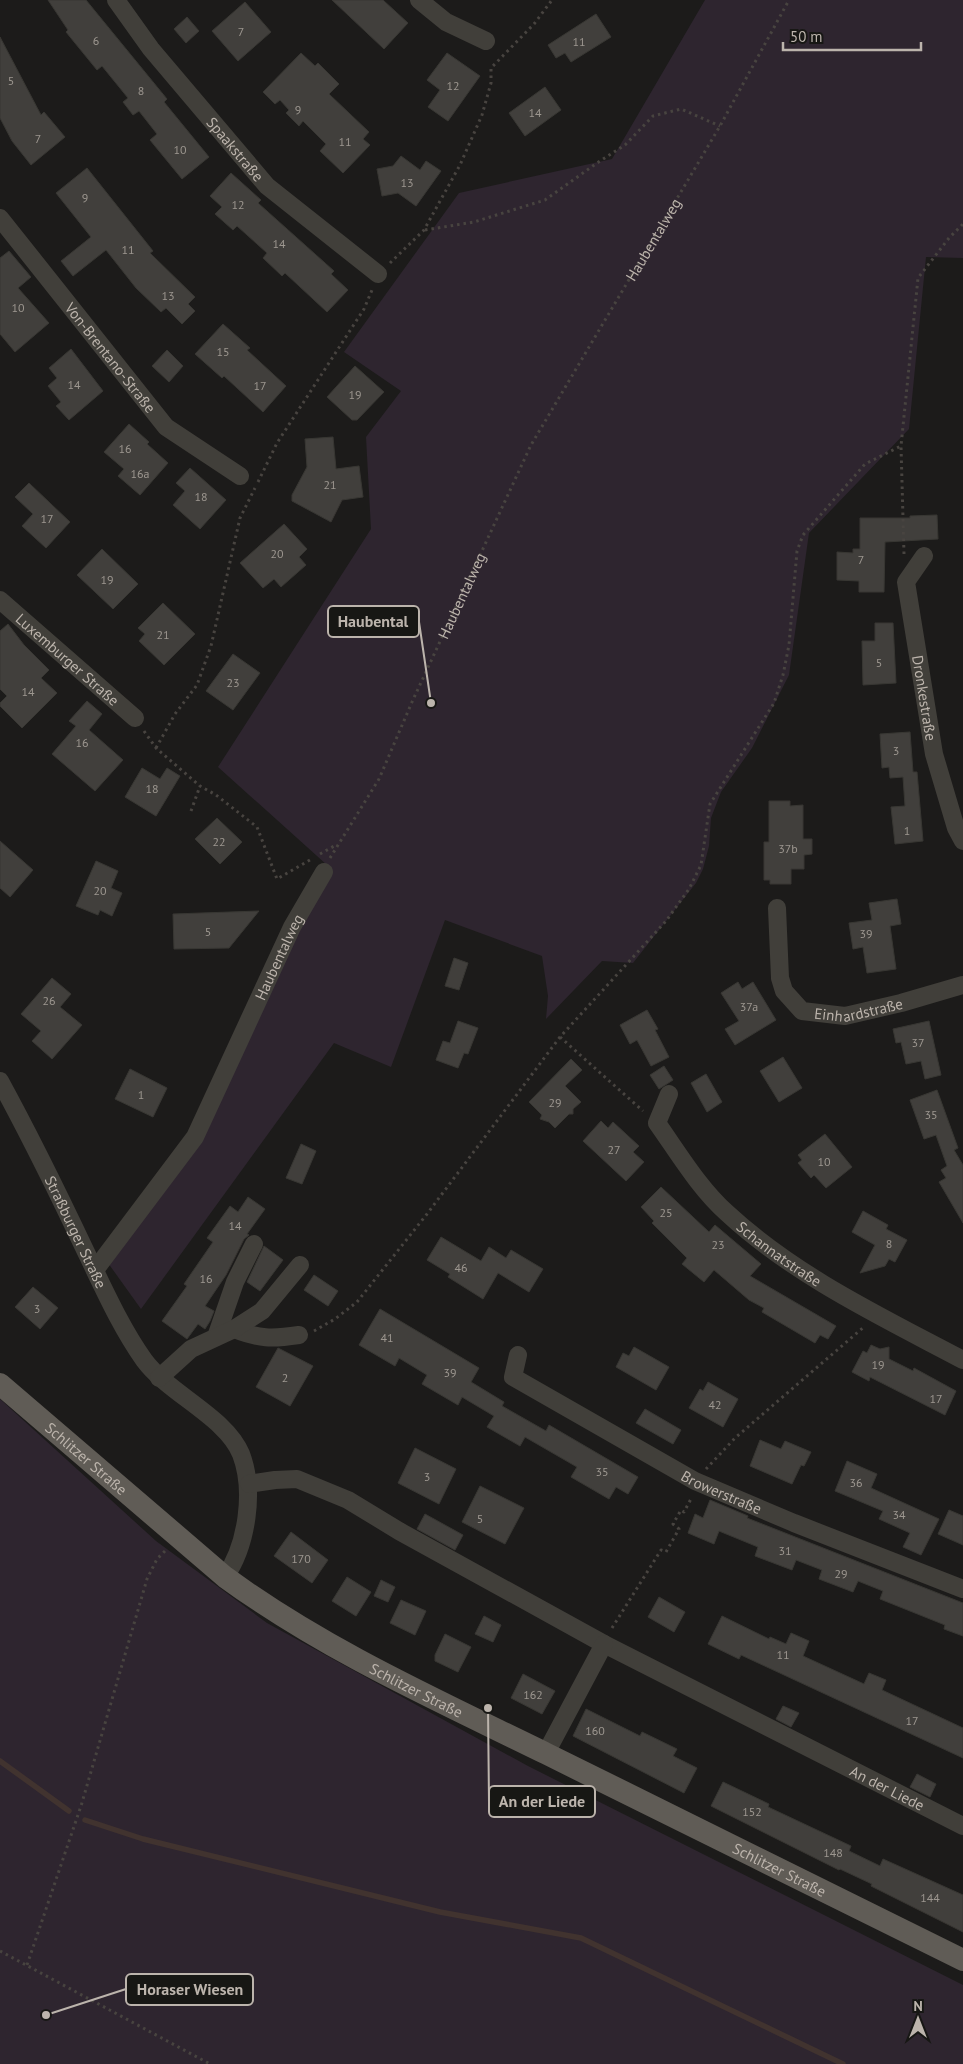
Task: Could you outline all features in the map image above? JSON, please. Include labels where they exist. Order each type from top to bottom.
[{"type":"main road","name":"Schlitzer Straße","points":[[0,1384],[225,1577],[285,1618],[343,1652],[420,1692],[963,1960]]},
{"type":"street","name":"Spaakstraße","points":[[116,0],[151,49],[267,186],[378,274]]},
{"type":"street","points":[[419,0],[446,22],[486,41]]},
{"type":"street","name":"Von-Brentano-Straße","points":[[0,218],[166,427],[240,476]]},
{"type":"street","points":[[906,582],[924,556]]},
{"type":"street","name":"Dronkestraße","points":[[906,582],[934,754],[956,828],[963,841]]},
{"type":"street","name":"Luxemburger Straße","points":[[0,600],[135,718]]},
{"type":"street","name":"Haubentalweg","points":[[95,1270],[195,1137],[292,927],[318,862]]},
{"type":"street","name":"Einhardstraße","points":[[777,908],[780,978],[784,991],[802,1011],[845,1016],[901,1003],[963,985]]},
{"type":"street","name":"Straßburger Straße","points":[[0,1081],[47,1170],[131,1340],[159,1378],[221,1427],[240,1452],[249,1484],[249,1499],[244,1531],[232,1567],[225,1577]]},
{"type":"street","points":[[657,1124],[669,1094]]},
{"type":"street","name":"Schannatstraße","points":[[657,1124],[708,1193],[746,1230],[766,1246],[802,1271],[963,1360]]},
{"type":"street","points":[[216,1337],[235,1282],[254,1244]]},
{"type":"street","points":[[159,1378],[191,1349],[234,1329],[262,1311],[300,1265]]},
{"type":"street","points":[[234,1329],[254,1338],[278,1338],[299,1335]]},
{"type":"street","name":"Browerstraße","points":[[518,1355],[513,1377],[695,1481],[794,1523],[963,1589]]},
{"type":"street","name":"An der Liede","points":[[249,1484],[297,1479],[348,1500],[399,1531],[604,1644],[963,1826]]},
{"type":"street","points":[[546,1754],[604,1644]]},
{"type":"path","points":[[156,748],[175,714],[197,685],[211,646],[240,518],[276,443],[364,309],[378,274],[424,230],[472,142],[491,83],[491,68],[534,24],[552,0]]},
{"type":"path","name":"Haubentalweg","points":[[318,862],[336,845],[379,778],[412,702],[531,445],[720,126],[789,0]]},
{"type":"path","points":[[424,230],[474,222],[545,200],[625,145],[653,116],[681,109],[720,126]]},
{"type":"path","points":[[906,582],[901,446],[918,278],[949,238],[963,224]]},
{"type":"path","points":[[299,1335],[319,1329],[336,1319],[357,1302],[427,1214],[560,1037],[673,912],[689,889],[701,865],[710,804],[774,704],[783,675],[789,645],[797,552],[803,535],[865,464],[901,446]]},
{"type":"path","points":[[135,718],[156,748],[200,786],[216,795],[257,827],[277,879],[318,862],[336,845]]},
{"type":"path","points":[[191,811],[200,786]]},
{"type":"path","points":[[560,1037],[657,1124]]},
{"type":"path","points":[[617,1619],[661,1550],[666,1552],[679,1528],[672,1524],[681,1510],[684,1512],[694,1492],[695,1481],[734,1438],[879,1314]]},
{"type":"path","points":[[27,1965],[81,1806],[146,1580],[157,1559],[177,1537]]},
{"type":"path","points":[[0,1951],[210,2064]]},
{"type":"shaded area","points":[[705,0],[963,0],[963,258],[926,257],[909,429],[809,533],[789,675],[752,748],[721,792],[711,818],[709,846],[703,869],[696,883],[633,963],[602,961],[546,1019],[548,996],[542,956],[445,920],[391,1067],[334,1043],[141,1309],[108,1263],[192,1150],[327,865],[218,767],[371,529],[366,437],[401,391],[344,352],[459,193],[612,159]]},
{"type":"shaded area","points":[[0,1399],[156,1541],[267,1623],[528,1766],[963,1985],[963,2064],[0,2064]]},
{"type":"building","points":[[48,0],[86,0],[167,99],[164,102],[209,157],[182,179],[150,140],[157,134],[139,111],[133,115],[123,102],[128,98],[102,66],[97,70],[66,32],[68,30]]},
{"type":"building","points":[[332,0],[383,0],[408,23],[384,49]]},
{"type":"building","points":[[245,2],[271,32],[238,61],[212,31]]},
{"type":"building","points":[[596,14],[611,37],[571,62],[565,53],[556,58],[548,45]]},
{"type":"building","points":[[187,17],[199,31],[186,43],[174,29]]},
{"type":"building","points":[[0,37],[41,115],[44,112],[65,137],[31,165],[12,141],[0,118]]},
{"type":"building","points":[[301,53],[315,66],[318,63],[339,84],[329,94],[369,132],[363,139],[370,145],[343,173],[320,151],[326,144],[303,121],[299,126],[286,113],[289,110],[280,100],[275,104],[263,92]]},
{"type":"building","points":[[447,53],[480,76],[448,121],[428,107],[440,90],[427,80]]},
{"type":"building","points":[[545,87],[561,110],[525,136],[509,113]]},
{"type":"building","points":[[401,156],[420,170],[426,161],[441,171],[416,206],[398,193],[382,196],[377,169],[393,166]]},
{"type":"building","points":[[87,168],[153,251],[150,253],[195,297],[188,304],[195,311],[182,324],[166,308],[161,312],[136,288],[106,250],[73,276],[61,261],[91,237],[56,193]]},
{"type":"building","points":[[231,173],[261,200],[258,203],[334,271],[331,274],[348,290],[327,312],[285,273],[282,276],[263,258],[267,253],[237,226],[233,230],[215,214],[222,207],[210,196]]},
{"type":"building","points":[[9,251],[31,277],[18,288],[49,323],[15,352],[0,334],[0,258]]},
{"type":"building","points":[[223,324],[250,348],[247,350],[286,386],[263,412],[224,376],[222,378],[195,354]]},
{"type":"building","points":[[71,349],[103,391],[69,420],[56,406],[61,402],[48,386],[57,378],[49,368]]},
{"type":"building","points":[[167,350],[183,366],[169,382],[152,366]]},
{"type":"building","points":[[355,366],[384,392],[357,420],[352,420],[327,397]]},
{"type":"building","points":[[129,424],[168,463],[140,495],[118,476],[124,469],[104,452]]},
{"type":"building","points":[[333,437],[336,469],[359,466],[363,497],[342,500],[331,522],[292,501],[292,495],[307,467],[305,439]]},
{"type":"building","points":[[190,468],[226,500],[200,529],[173,505],[185,491],[176,483]]},
{"type":"building","points":[[29,483],[70,522],[46,548],[22,526],[33,514],[15,497]]},
{"type":"building","points":[[937,515],[938,539],[885,542],[884,592],[859,592],[859,581],[837,580],[837,552],[853,553],[853,549],[860,549],[860,518],[910,518],[910,516]]},
{"type":"building","points":[[284,524],[307,549],[299,557],[306,565],[281,587],[274,579],[263,588],[240,563]]},
{"type":"building","points":[[102,549],[138,584],[113,609],[77,575]]},
{"type":"building","points":[[163,603],[195,634],[164,665],[139,641],[145,634],[138,628]]},
{"type":"building","points":[[875,623],[893,623],[896,683],[863,685],[862,641],[875,641]]},
{"type":"building","points":[[8,624],[24,645],[49,670],[41,678],[57,693],[22,728],[0,706],[0,703],[7,696],[0,689],[0,631]]},
{"type":"building","points":[[233,654],[260,673],[233,710],[206,691]]},
{"type":"building","points":[[87,701],[102,714],[89,730],[123,760],[95,791],[52,754],[76,726],[69,721]]},
{"type":"building","points":[[910,732],[913,772],[917,772],[923,841],[895,844],[891,807],[905,806],[903,777],[890,778],[889,767],[882,768],[880,734]]},
{"type":"building","points":[[142,768],[160,779],[167,768],[180,776],[156,816],[125,797]]},
{"type":"building","points":[[769,801],[790,801],[790,806],[803,805],[803,839],[812,839],[812,854],[804,855],[804,869],[791,869],[791,884],[770,884],[770,880],[764,880],[764,842],[769,842]]},
{"type":"building","points":[[217,818],[242,842],[220,864],[195,839]]},
{"type":"building","points":[[0,841],[33,870],[10,897],[0,888]]},
{"type":"building","points":[[96,861],[118,871],[111,888],[122,893],[112,916],[100,910],[98,915],[76,906]]},
{"type":"building","points":[[897,899],[901,924],[890,926],[896,969],[867,973],[863,947],[853,949],[849,923],[872,920],[869,903]]},
{"type":"building","points":[[259,911],[229,948],[174,949],[173,914]]},
{"type":"building","points":[[454,958],[468,963],[459,990],[445,986]]},
{"type":"building","points":[[52,978],[71,994],[60,1007],[82,1025],[52,1059],[32,1041],[41,1031],[21,1014]]},
{"type":"building","points":[[738,982],[742,989],[753,982],[776,1020],[735,1045],[725,1029],[739,1021],[721,993]]},
{"type":"building","points":[[647,1010],[658,1029],[655,1030],[669,1057],[651,1066],[637,1040],[630,1044],[620,1025]]},
{"type":"building","points":[[458,1021],[478,1028],[468,1054],[464,1053],[458,1068],[436,1060],[443,1041],[450,1043]]},
{"type":"building","points":[[929,1021],[941,1075],[925,1079],[921,1061],[906,1064],[901,1042],[896,1043],[893,1029]]},
{"type":"building","points":[[783,1057],[802,1088],[779,1102],[760,1071]]},
{"type":"building","points":[[571,1059],[582,1070],[565,1086],[581,1102],[573,1109],[573,1114],[569,1114],[555,1128],[549,1122],[540,1119],[542,1115],[529,1102]]},
{"type":"building","points":[[664,1066],[673,1080],[659,1089],[650,1075]]},
{"type":"building","points":[[130,1069],[167,1088],[153,1117],[115,1099]]},
{"type":"building","points":[[706,1074],[722,1102],[707,1112],[691,1083]]},
{"type":"building","points":[[937,1090],[958,1148],[954,1150],[963,1165],[963,1223],[939,1182],[946,1178],[941,1170],[947,1166],[936,1135],[924,1139],[910,1100]]},
{"type":"building","points":[[601,1121],[608,1128],[613,1122],[639,1146],[633,1152],[644,1162],[626,1181],[583,1141]]},
{"type":"building","points":[[825,1134],[852,1167],[826,1188],[814,1175],[811,1178],[798,1163],[802,1160],[798,1155]]},
{"type":"building","points":[[301,1144],[316,1151],[302,1184],[286,1178]]},
{"type":"building","points":[[661,1187],[709,1232],[715,1225],[761,1264],[750,1276],[836,1326],[828,1339],[820,1335],[815,1343],[762,1312],[764,1308],[749,1300],[714,1270],[704,1282],[682,1264],[687,1258],[652,1223],[654,1221],[641,1207]]},
{"type":"building","points":[[248,1197],[265,1209],[247,1234],[249,1235],[244,1239],[226,1275],[205,1306],[214,1311],[210,1321],[205,1329],[198,1324],[187,1339],[162,1321],[187,1286],[184,1284],[213,1242],[207,1238],[230,1206],[238,1212]]},
{"type":"building","points":[[863,1211],[888,1225],[886,1229],[907,1240],[895,1262],[889,1259],[885,1266],[860,1273],[875,1245],[852,1232]]},
{"type":"building","points":[[441,1237],[481,1261],[489,1247],[506,1258],[511,1250],[543,1269],[529,1292],[498,1273],[483,1299],[448,1277],[450,1274],[427,1260]]},
{"type":"building","points":[[264,1246],[283,1260],[260,1291],[247,1282]]},
{"type":"building","points":[[314,1275],[338,1291],[328,1306],[304,1290]]},
{"type":"building","points":[[33,1287],[58,1308],[40,1329],[15,1307]]},
{"type":"building","points":[[380,1309],[479,1368],[471,1382],[504,1402],[502,1406],[546,1431],[549,1425],[638,1477],[628,1494],[616,1487],[609,1499],[571,1477],[577,1467],[525,1437],[520,1446],[487,1427],[494,1416],[462,1397],[458,1405],[422,1384],[427,1375],[399,1358],[395,1366],[359,1345]]},
{"type":"building","points":[[871,1345],[880,1349],[889,1347],[889,1359],[913,1371],[914,1368],[956,1391],[945,1415],[870,1377],[869,1381],[852,1372],[863,1351],[867,1353]]},
{"type":"building","points":[[634,1347],[669,1367],[656,1390],[616,1367],[623,1353],[629,1356]]},
{"type":"building","points":[[278,1348],[313,1366],[290,1406],[256,1387]]},
{"type":"building","points":[[708,1382],[738,1399],[723,1427],[689,1408],[700,1389],[703,1391]]},
{"type":"building","points":[[645,1409],[681,1430],[673,1444],[636,1423]]},
{"type":"building","points":[[760,1440],[781,1449],[785,1441],[811,1452],[804,1466],[801,1465],[792,1484],[750,1466]]},
{"type":"building","points":[[415,1448],[456,1469],[439,1504],[398,1483]]},
{"type":"building","points":[[847,1461],[877,1474],[871,1488],[939,1519],[921,1555],[903,1547],[910,1533],[879,1519],[883,1511],[835,1491]]},
{"type":"building","points":[[480,1486],[524,1508],[505,1544],[462,1522]]},
{"type":"building","points":[[710,1500],[748,1516],[747,1518],[963,1603],[963,1636],[944,1629],[945,1625],[880,1599],[883,1591],[858,1581],[853,1592],[819,1579],[822,1570],[796,1560],[792,1570],[755,1556],[758,1547],[719,1531],[714,1544],[688,1533],[695,1514],[703,1518]]},
{"type":"building","points":[[949,1510],[963,1516],[963,1545],[938,1534]]},
{"type":"building","points":[[425,1514],[463,1535],[455,1550],[417,1529]]},
{"type":"building","points":[[291,1532],[328,1560],[312,1583],[274,1556]]},
{"type":"building","points":[[347,1577],[371,1592],[356,1616],[332,1601]]},
{"type":"building","points":[[381,1580],[395,1587],[388,1602],[374,1596]]},
{"type":"building","points":[[659,1597],[685,1612],[674,1632],[648,1617]]},
{"type":"building","points":[[401,1600],[426,1611],[415,1635],[390,1623]]},
{"type":"building","points":[[484,1616],[501,1625],[493,1642],[475,1634]]},
{"type":"building","points":[[722,1616],[769,1639],[770,1637],[786,1644],[791,1633],[809,1641],[803,1656],[864,1684],[869,1673],[886,1680],[882,1690],[963,1728],[963,1758],[741,1655],[739,1659],[708,1644]]},
{"type":"building","points":[[445,1634],[471,1647],[458,1672],[435,1661],[435,1655]]},
{"type":"building","points":[[523,1674],[555,1691],[542,1714],[511,1698]]},
{"type":"building","points":[[783,1706],[799,1713],[791,1727],[776,1719]]},
{"type":"building","points":[[586,1709],[640,1736],[642,1732],[677,1749],[673,1756],[697,1768],[684,1793],[573,1736]]},
{"type":"building","points":[[917,1774],[936,1784],[930,1797],[910,1787]]},
{"type":"building","points":[[723,1782],[769,1804],[768,1807],[851,1846],[849,1851],[880,1866],[883,1859],[963,1895],[963,1932],[871,1886],[872,1884],[839,1870],[711,1806]]},
{"type":"waterway","points":[[0,1761],[69,1811]]},
{"type":"waterway","points":[[85,1820],[143,1839],[440,1912],[581,1938],[843,2064]]},
{"type":"place","name":"Haubental","points":[[431,703]]},
{"type":"place","name":"An der Liede","points":[[488,1708]]},
{"type":"place","name":"Horaser Wiesen","points":[[46,2015]]}]
